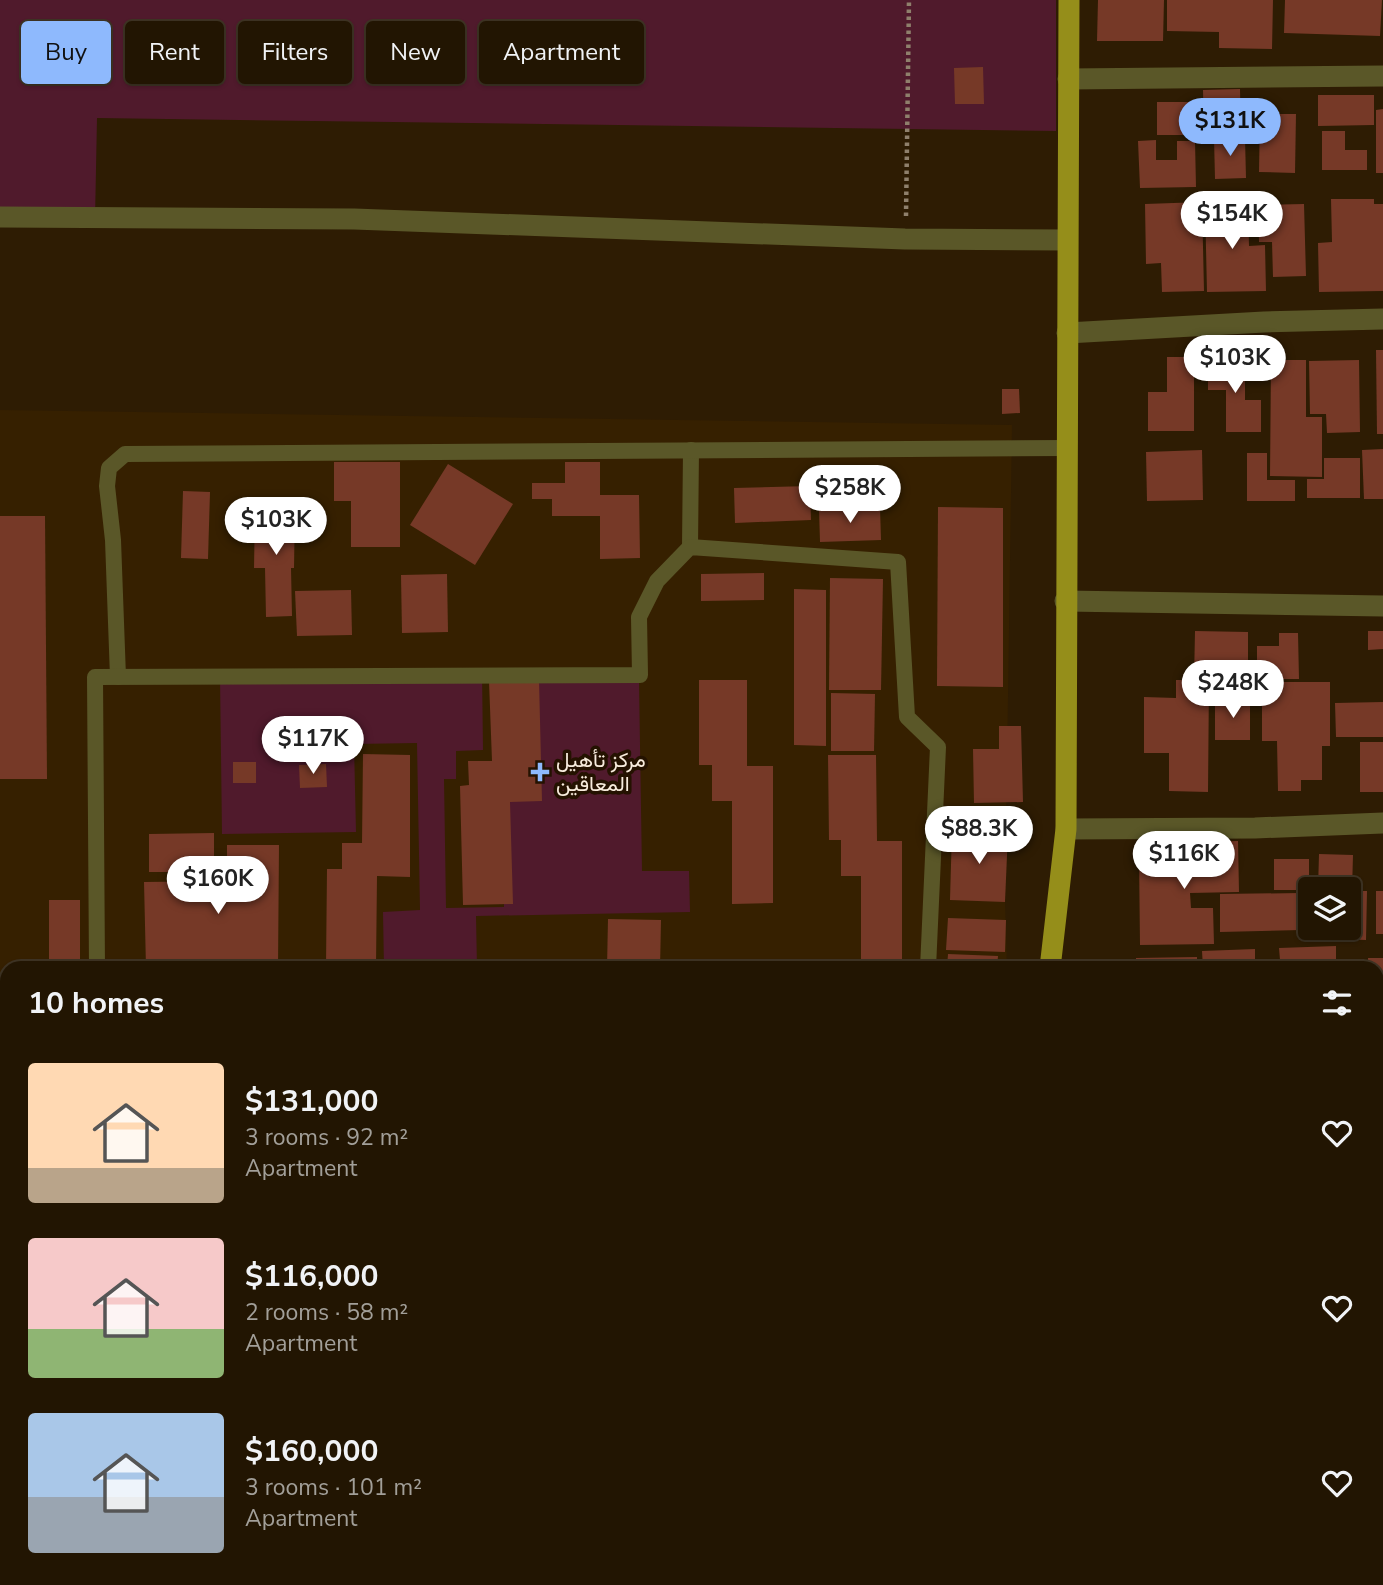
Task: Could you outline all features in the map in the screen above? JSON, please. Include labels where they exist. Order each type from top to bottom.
[{"type":"main road","points":[[1051,961],[1066,829],[1069,0]]},
{"type":"street","points":[[1068,79],[1383,76]]},
{"type":"street","points":[[0,217],[354,219],[905,239],[1067,240]]},
{"type":"street","points":[[1067,333],[1264,322],[1383,319]]},
{"type":"street","points":[[1065,601],[1383,606]]},
{"type":"street","points":[[1066,829],[1255,828],[1383,823]]},
{"type":"lane","points":[[118,677],[113,540],[107,486],[109,468],[125,454],[1066,448]]},
{"type":"lane","points":[[97,961],[95,677],[640,675],[639,617],[657,581],[690,547],[691,450]]},
{"type":"lane","points":[[690,547],[898,562],[907,717],[938,747],[928,961]]},
{"type":"path","points":[[905,239],[909,0]]},
{"type":"shaded area","points":[[0,0],[1056,0],[1056,131],[97,118],[95,220],[0,218]]},
{"type":"shaded area","points":[[0,410],[1012,425],[1005,902],[1007,961],[0,961]]},
{"type":"shaded area","points":[[482,671],[483,750],[456,751],[456,779],[444,779],[446,908],[504,907],[503,798],[536,683],[639,681],[642,871],[689,871],[690,912],[476,916],[477,961],[384,961],[383,912],[420,910],[417,743],[354,744],[356,832],[222,834],[220,676]]},
{"type":"building","points":[[1098,0],[1164,0],[1163,41],[1097,41]]},
{"type":"building","points":[[1167,0],[1273,0],[1272,49],[1219,48],[1219,32],[1167,31]]},
{"type":"building","points":[[1285,0],[1382,0],[1380,36],[1284,33]]},
{"type":"building","points":[[983,67],[984,104],[955,104],[954,68]]},
{"type":"building","points":[[1240,89],[1241,135],[1204,136],[1203,90]]},
{"type":"building","points":[[1318,95],[1374,95],[1374,125],[1318,126]]},
{"type":"building","points":[[1157,102],[1192,102],[1192,135],[1157,135]]},
{"type":"building","points":[[1383,109],[1383,173],[1376,173],[1376,110]]},
{"type":"building","points":[[1260,114],[1296,114],[1295,173],[1259,172]]},
{"type":"building","points":[[1322,131],[1345,131],[1345,150],[1367,150],[1367,170],[1322,170]]},
{"type":"building","points":[[1214,138],[1245,138],[1246,178],[1215,179]]},
{"type":"building","points":[[1156,140],[1156,160],[1177,160],[1177,141],[1195,141],[1196,187],[1140,188],[1138,141]]},
{"type":"building","points":[[1331,199],[1374,199],[1374,204],[1383,204],[1383,291],[1319,292],[1318,243],[1332,242]]},
{"type":"building","points":[[1202,202],[1204,291],[1162,292],[1161,263],[1146,264],[1145,204]]},
{"type":"building","points":[[1248,203],[1249,246],[1265,245],[1266,291],[1207,292],[1205,204]]},
{"type":"building","points":[[1304,204],[1306,276],[1273,277],[1272,242],[1259,242],[1258,205]]},
{"type":"building","points":[[1376,350],[1383,350],[1383,434],[1377,434]]},
{"type":"building","points":[[1167,357],[1194,357],[1194,431],[1148,431],[1148,392],[1167,392]]},
{"type":"building","points":[[1208,359],[1245,360],[1245,400],[1261,400],[1261,432],[1226,432],[1226,390],[1208,390]]},
{"type":"building","points":[[1271,360],[1306,360],[1306,417],[1322,417],[1322,477],[1270,476]]},
{"type":"building","points":[[1359,360],[1360,432],[1327,433],[1326,414],[1310,414],[1309,361]]},
{"type":"building","points":[[1002,389],[1019,389],[1020,413],[1002,414]]},
{"type":"building","points":[[1383,449],[1383,499],[1364,499],[1362,450]]},
{"type":"building","points":[[1202,450],[1203,500],[1147,501],[1146,452]]},
{"type":"building","points":[[1247,453],[1267,453],[1267,480],[1295,480],[1295,501],[1247,501]]},
{"type":"building","points":[[1324,458],[1360,458],[1360,498],[1307,498],[1307,479],[1324,479]]},
{"type":"building","points":[[334,462],[400,462],[400,547],[351,547],[351,501],[334,501]]},
{"type":"building","points":[[565,462],[600,462],[600,495],[639,495],[640,558],[600,559],[600,516],[552,516],[552,499],[532,499],[532,483],[565,483]]},
{"type":"building","points":[[448,464],[513,504],[475,565],[410,525]]},
{"type":"building","points":[[810,486],[811,520],[735,523],[734,488]]},
{"type":"building","points":[[183,491],[210,492],[208,559],[181,558]]},
{"type":"building","points":[[938,507],[1003,508],[1003,687],[937,686]]},
{"type":"building","points":[[255,508],[295,508],[294,568],[291,568],[292,616],[266,617],[265,568],[254,568]]},
{"type":"building","points":[[880,508],[881,540],[820,542],[819,509]]},
{"type":"building","points":[[0,516],[45,516],[47,779],[0,779]]},
{"type":"building","points":[[764,573],[764,600],[701,601],[701,574]]},
{"type":"building","points":[[447,574],[448,632],[402,633],[401,575]]},
{"type":"building","points":[[830,578],[883,579],[881,690],[829,690]]},
{"type":"building","points":[[794,589],[826,590],[826,746],[794,745]]},
{"type":"building","points":[[351,590],[352,635],[297,636],[295,591]]},
{"type":"building","points":[[1195,631],[1248,632],[1248,680],[1209,680],[1208,792],[1169,791],[1169,753],[1144,753],[1144,697],[1176,698],[1176,680],[1194,680]]},
{"type":"building","points":[[1368,631],[1383,631],[1383,649],[1368,650]]},
{"type":"building","points":[[1279,633],[1298,633],[1299,679],[1257,679],[1257,646],[1279,646]]},
{"type":"building","points":[[539,680],[542,801],[510,802],[513,904],[463,905],[460,786],[469,785],[468,761],[492,761],[489,681]]},
{"type":"building","points":[[699,680],[747,680],[747,766],[773,766],[773,903],[732,904],[732,801],[712,801],[712,765],[699,765]]},
{"type":"building","points":[[1276,682],[1330,682],[1330,746],[1322,746],[1322,780],[1301,780],[1301,791],[1278,791],[1277,741],[1262,741],[1262,693],[1276,693]]},
{"type":"building","points":[[831,693],[875,694],[874,751],[831,751]]},
{"type":"building","points":[[1215,700],[1250,700],[1250,740],[1215,740]]},
{"type":"building","points":[[1383,702],[1383,737],[1336,737],[1335,703]]},
{"type":"building","points":[[999,726],[1021,726],[1023,802],[974,803],[973,749],[999,749]]},
{"type":"building","points":[[1360,742],[1383,742],[1383,792],[1360,792]]},
{"type":"building","points":[[363,754],[410,755],[410,877],[377,876],[376,961],[326,961],[327,869],[342,869],[342,843],[362,843]]},
{"type":"building","points":[[828,755],[876,755],[877,841],[902,841],[902,961],[861,961],[861,876],[841,876],[841,840],[829,840]]},
{"type":"building","points":[[233,762],[256,762],[256,783],[233,783]]},
{"type":"building","points":[[326,764],[327,787],[300,788],[299,765]]},
{"type":"building","points":[[952,830],[1008,832],[1005,902],[950,900]]},
{"type":"building","points":[[214,833],[214,872],[149,872],[149,834]]},
{"type":"building","points":[[1238,841],[1239,892],[1190,893],[1191,908],[1213,908],[1214,944],[1140,945],[1139,857],[1161,857],[1161,843]]},
{"type":"building","points":[[227,845],[279,845],[278,961],[146,961],[144,882],[227,881]]},
{"type":"building","points":[[1319,854],[1353,855],[1352,877],[1318,877]]},
{"type":"building","points":[[1274,859],[1309,859],[1309,877],[1298,877],[1298,890],[1274,890]]},
{"type":"building","points":[[1361,891],[1367,891],[1366,940],[1361,940]]},
{"type":"building","points":[[1376,891],[1383,891],[1383,934],[1376,934]]},
{"type":"building","points":[[1298,893],[1298,930],[1220,932],[1220,894]]},
{"type":"building","points":[[49,900],[80,900],[80,961],[49,961]]},
{"type":"building","points":[[948,918],[1006,920],[1005,952],[946,950]]},
{"type":"building","points":[[608,919],[661,920],[660,961],[607,961]]},
{"type":"building","points":[[1336,946],[1336,960],[1364,961],[1255,961],[1280,960],[1279,948]]},
{"type":"building","points":[[1255,949],[1255,961],[1203,961],[1202,951]]},
{"type":"building","points":[[948,954],[998,956],[998,961],[948,961]]},
{"type":"building","points":[[1197,957],[1197,961],[1136,961],[1136,958]]},
{"type":"building","points":[[1368,958],[1383,958],[1383,961],[1368,961]]},
{"type":"place","name":"مركز تأهيل المعاقين","points":[[540,772]]}]
